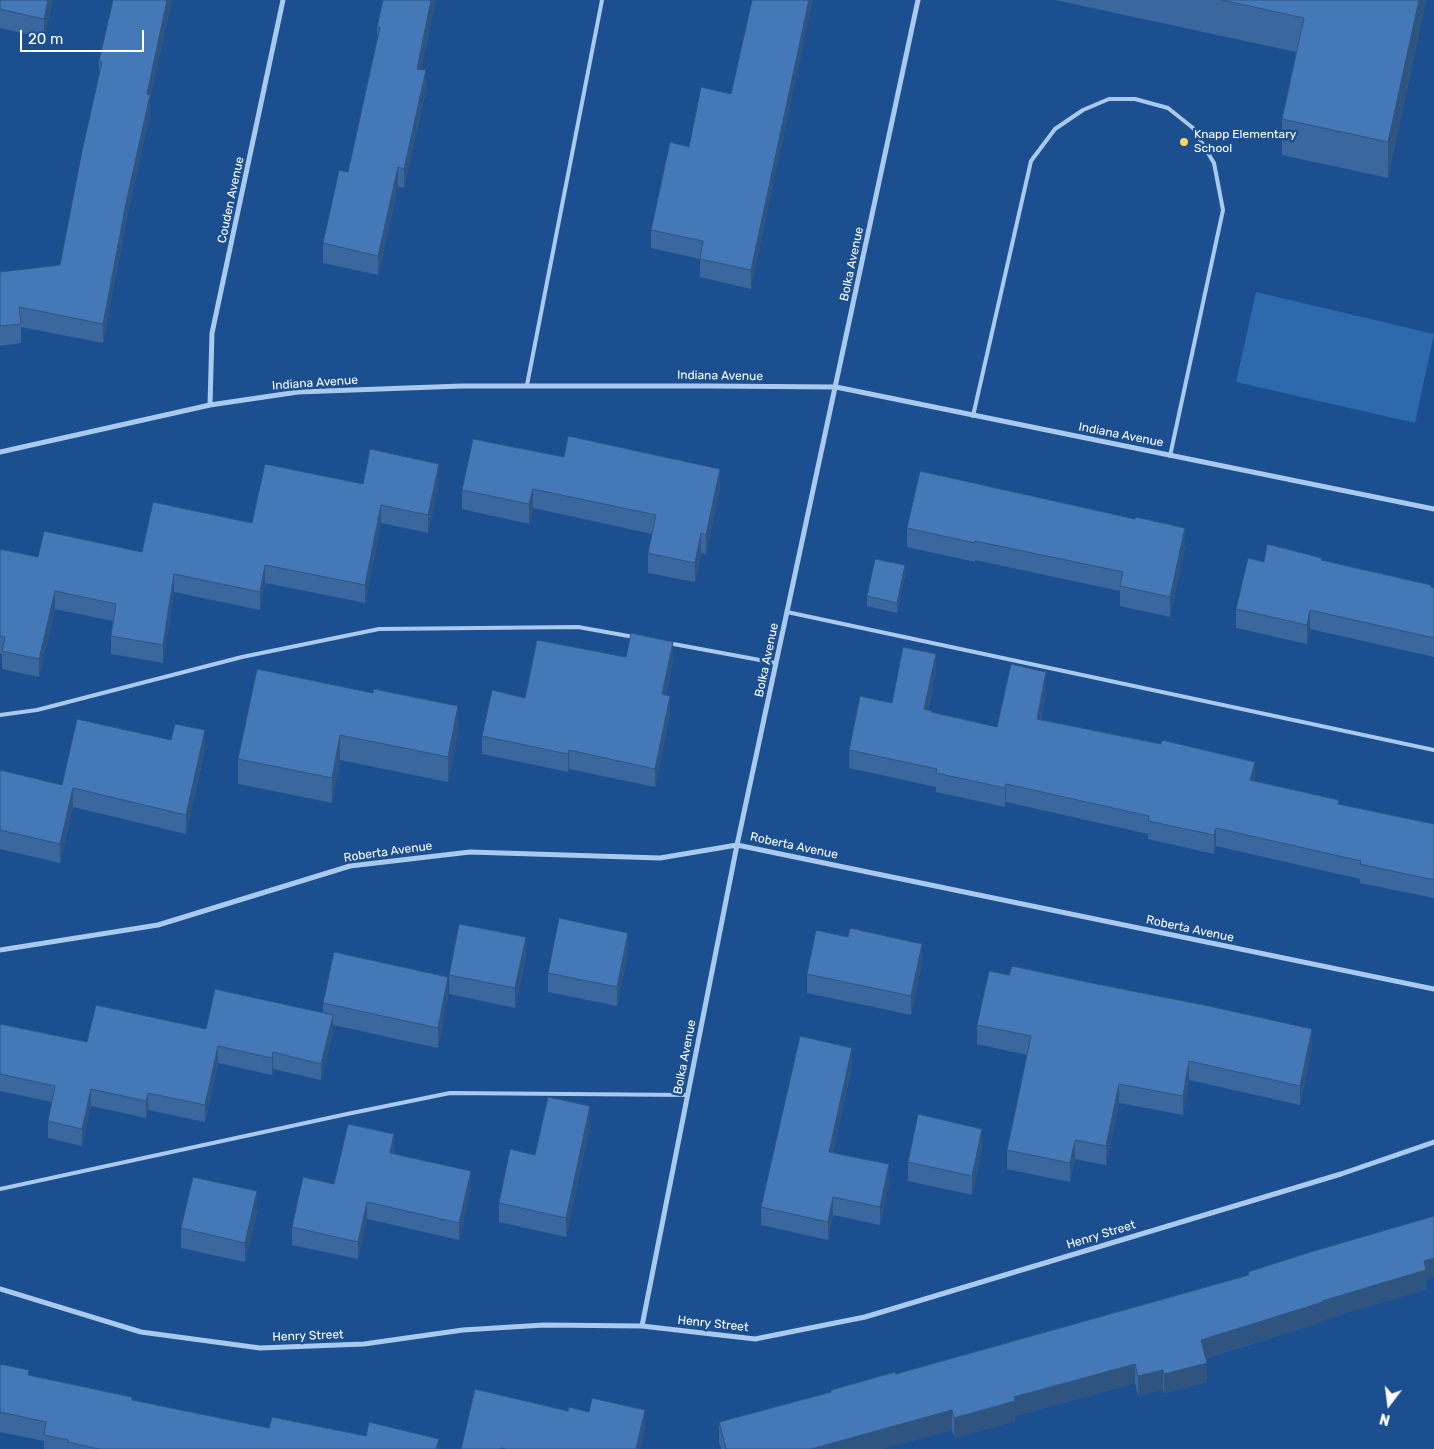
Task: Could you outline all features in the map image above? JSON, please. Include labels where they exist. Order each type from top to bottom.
[{"type":"street","name":"Couden Avenue","points":[[210,405],[212,333],[284,0]]},
{"type":"street","name":"Bolka Avenue","points":[[642,1326],[737,845],[918,0]]},
{"type":"street","name":"Indiana Avenue","points":[[0,452],[210,405],[298,392],[527,385],[836,388],[1434,509]]},
{"type":"street","name":"Roberta Avenue","points":[[0,950],[158,925],[350,866],[470,852],[660,858],[737,845],[1434,989]]},
{"type":"street","name":"Henry Street","points":[[0,1289],[141,1332],[260,1348],[364,1344],[463,1330],[544,1325],[642,1326],[755,1339],[865,1317],[1341,1174],[1434,1142]]},
{"type":"lane","points":[[527,385],[602,0]]},
{"type":"lane","points":[[973,416],[1030,161],[1055,129],[1083,110],[1109,99],[1135,99],[1168,108],[1193,128],[1214,163],[1223,210],[1170,456]]},
{"type":"lane","points":[[787,612],[1434,750]]},
{"type":"lane","points":[[0,715],[37,710],[242,657],[379,629],[578,627],[644,639]]},
{"type":"lane","points":[[663,642],[776,663]]},
{"type":"lane","points":[[0,1189],[450,1093],[687,1095]]},
{"type":"shaded area","points":[[1256,292],[1434,334],[1415,423],[1236,382]]},
{"type":"building","points":[[0,0],[48,0],[44,19],[0,9]]},
{"type":"building","points":[[113,0],[167,0],[147,94],[150,95],[126,203],[103,324],[19,307],[21,324],[0,326],[0,272],[60,265],[82,151],[102,62],[99,61]]},
{"type":"building","points":[[383,0],[431,0],[417,69],[426,70],[404,169],[398,167],[378,256],[323,243],[339,170],[348,172],[380,27],[377,27]]},
{"type":"building","points":[[752,0],[809,0],[751,270],[700,259],[703,241],[651,230],[670,142],[689,147],[701,87],[731,94]]},
{"type":"building","points":[[1222,0],[1419,0],[1388,142],[1282,119],[1304,18]]},
{"type":"building","points":[[568,436],[720,469],[706,535],[701,533],[695,563],[648,553],[656,515],[533,489],[529,504],[462,490],[473,439],[564,457]]},
{"type":"building","points":[[370,449],[439,464],[428,515],[381,505],[365,585],[265,565],[260,592],[174,574],[163,645],[111,636],[116,604],[55,591],[39,659],[2,651],[5,637],[0,636],[0,549],[38,557],[44,531],[142,552],[153,502],[252,523],[265,464],[363,484]]},
{"type":"building","points":[[920,471],[1135,519],[1136,517],[1185,528],[1170,597],[1120,586],[1123,572],[907,528]]},
{"type":"building","points":[[1267,544],[1322,558],[1321,560],[1431,585],[1434,588],[1434,638],[1310,610],[1307,625],[1236,609],[1248,558],[1264,562]]},
{"type":"building","points":[[875,559],[905,565],[897,603],[867,596]]},
{"type":"building","points":[[631,633],[673,642],[662,694],[670,696],[655,769],[569,750],[568,754],[482,736],[492,690],[525,698],[537,640],[626,657]]},
{"type":"building","points":[[903,647],[936,654],[924,709],[931,712],[997,727],[1011,664],[1046,672],[1037,719],[1161,744],[1162,740],[1255,762],[1250,780],[1339,800],[1338,804],[1434,824],[1434,880],[1360,864],[1361,861],[1216,828],[1214,835],[1148,821],[1149,816],[1006,784],[1005,788],[936,773],[937,769],[849,750],[860,696],[892,703]]},
{"type":"building","points":[[257,669],[373,693],[374,689],[458,706],[448,757],[340,735],[332,778],[238,759]]},
{"type":"building","points":[[77,719],[171,740],[175,724],[205,730],[186,815],[73,788],[60,844],[0,830],[0,770],[62,785]]},
{"type":"building","points":[[559,918],[628,933],[617,987],[548,973]]},
{"type":"building","points":[[459,924],[526,937],[515,988],[449,975]]},
{"type":"building","points":[[850,928],[922,944],[911,996],[807,974],[816,930],[848,937]]},
{"type":"building","points":[[334,952],[448,977],[438,1028],[323,1003]]},
{"type":"building","points":[[1012,966],[1312,1029],[1300,1086],[1189,1061],[1183,1096],[1119,1084],[1106,1146],[1075,1140],[1070,1163],[1007,1150],[1031,1036],[977,1025],[989,971],[1009,975]]},
{"type":"building","points":[[215,989],[333,1015],[321,1064],[273,1052],[272,1058],[218,1046],[205,1105],[148,1093],[146,1101],[91,1089],[82,1129],[48,1121],[55,1086],[0,1074],[0,1024],[87,1042],[96,1005],[206,1029]]},
{"type":"building","points":[[800,1036],[852,1048],[829,1152],[889,1164],[880,1207],[833,1197],[828,1222],[761,1207]]},
{"type":"building","points":[[548,1097],[590,1106],[566,1218],[499,1203],[510,1149],[535,1155]]},
{"type":"building","points":[[918,1114],[982,1129],[972,1176],[908,1162]]},
{"type":"building","points":[[348,1124],[394,1134],[390,1153],[471,1171],[459,1223],[367,1202],[358,1242],[292,1227],[303,1177],[334,1184]]},
{"type":"building","points":[[193,1177],[257,1191],[245,1243],[181,1228]]},
{"type":"building","points":[[1434,1216],[1434,1258],[1424,1261],[1426,1270],[1201,1340],[1207,1363],[1164,1374],[1163,1370],[1138,1376],[1135,1364],[1014,1397],[1015,1401],[954,1418],[952,1410],[811,1449],[726,1449],[719,1422],[1249,1275],[1248,1272],[1307,1253]]},
{"type":"building","points":[[0,1364],[29,1370],[28,1375],[132,1397],[132,1400],[269,1428],[272,1417],[366,1436],[369,1422],[439,1439],[436,1449],[99,1449],[44,1435],[46,1422],[0,1412]]},
{"type":"building","points":[[475,1389],[568,1411],[569,1407],[589,1412],[592,1398],[645,1410],[636,1449],[461,1449]]},
{"type":"place","name":"Knapp Elementary School","points":[[1184,142]]}]
